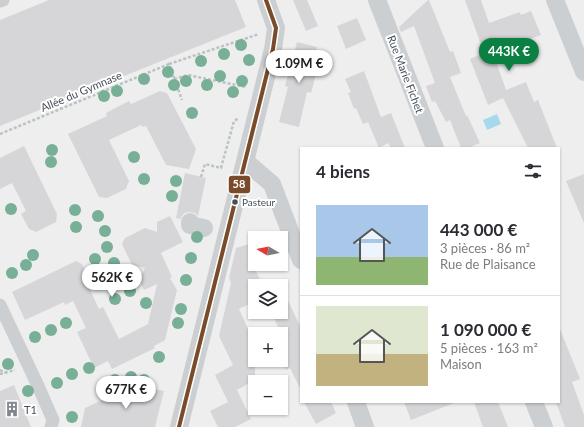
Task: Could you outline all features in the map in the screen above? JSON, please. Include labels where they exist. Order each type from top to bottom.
[{"type":"street","points":[[179,427],[273,49],[276,28],[266,0]]},
{"type":"street","name":"Rue Marie Fichet","points":[[377,0],[435,147]]},
{"type":"street","points":[[555,0],[584,72]]},
{"type":"street","points":[[244,161],[272,184],[300,257]]},
{"type":"street","points":[[0,305],[53,420],[51,427]]},
{"type":"street","points":[[356,403],[366,427]]},
{"type":"street","points":[[534,403],[544,427]]},
{"type":"path","name":"Allée du Gymnase","points":[[0,134],[169,64],[276,28]]},
{"type":"path","points":[[169,64],[182,100]]},
{"type":"path","points":[[174,79],[188,75],[251,89]]},
{"type":"path","points":[[201,177],[204,164],[221,168],[234,121],[240,118]]},
{"type":"path","points":[[0,370],[6,373]]},
{"type":"water","points":[[497,114],[501,124],[487,130],[483,120]]},
{"type":"building","points":[[49,0],[235,0],[246,27],[0,126],[0,20]]},
{"type":"building","points":[[293,0],[307,0],[318,26],[306,31]]},
{"type":"building","points":[[429,0],[450,52],[453,51],[461,73],[450,77],[466,116],[467,115],[480,143],[470,147],[461,147],[450,120],[446,122],[435,101],[432,102],[426,86],[435,83],[414,26],[401,32],[399,27]]},
{"type":"building","points":[[465,0],[481,0],[489,23],[520,12],[521,15],[531,11],[541,35],[493,53],[506,90],[526,82],[534,102],[538,100],[557,147],[528,147],[503,98],[488,105],[470,59],[484,53]]},
{"type":"building","points":[[357,18],[366,40],[346,49],[337,26]]},
{"type":"building","points":[[297,42],[317,47],[311,69],[317,71],[311,93],[307,92],[299,127],[279,122],[288,87],[285,86]]},
{"type":"building","points":[[364,71],[381,117],[391,113],[405,147],[390,147],[388,143],[379,147],[368,122],[363,124],[356,108],[354,109],[348,93],[351,92],[345,79]]},
{"type":"building","points":[[160,91],[167,93],[196,149],[189,169],[166,165],[146,126],[143,127],[141,125],[109,140],[129,181],[126,189],[107,198],[99,197],[68,134],[107,116],[106,113],[129,101],[131,104]]},
{"type":"building","points":[[24,146],[57,214],[56,222],[36,232],[29,229],[21,214],[26,211],[12,183],[0,189],[0,158]]},
{"type":"building","points":[[185,173],[206,178],[198,216],[195,213],[184,213],[180,219],[176,218]]},
{"type":"building","points":[[584,174],[584,223],[566,181]]},
{"type":"building","points":[[170,216],[183,242],[161,253],[172,277],[170,278],[177,290],[165,340],[154,346],[155,348],[112,369],[108,361],[94,368],[77,332],[86,328],[73,301],[65,305],[64,302],[25,320],[12,292],[76,261],[82,264],[91,283],[88,285],[99,309],[103,307],[119,339],[148,324],[157,284],[144,290],[139,280],[145,268],[132,265],[122,244],[125,238],[145,228],[157,232],[157,222]]},
{"type":"building","points":[[248,244],[248,271],[256,271],[260,279],[248,279],[248,304],[239,309],[248,329],[248,367],[255,367],[255,375],[248,375],[248,384],[237,390],[251,419],[235,427],[218,427],[210,411],[228,402],[215,375],[233,365],[219,336],[231,283],[229,278],[236,248]]},
{"type":"building","points":[[288,301],[300,326],[300,388],[290,368],[286,370],[285,367],[288,367],[288,327],[278,327],[274,319],[288,319]]},
{"type":"building","points":[[560,329],[580,379],[572,382],[584,415],[584,427],[565,427],[556,403],[560,403]]},
{"type":"building","name":"T1","points":[[14,385],[31,427],[0,427],[0,391]]},
{"type":"building","points":[[139,386],[164,391],[155,427],[81,427],[85,408],[124,390],[138,392]]},
{"type":"building","points":[[305,403],[331,403],[336,413],[316,424]]},
{"type":"building","points":[[404,403],[454,403],[411,420]]},
{"type":"building","points":[[474,403],[498,403],[508,427],[483,427]]},
{"type":"transit line","name":"58","points":[[179,427],[273,49],[276,28],[266,0]]},
{"type":"place","name":"Pasteur","points":[[235,202]]},
{"type":"place","name":"T1","points":[[12,409]]}]
